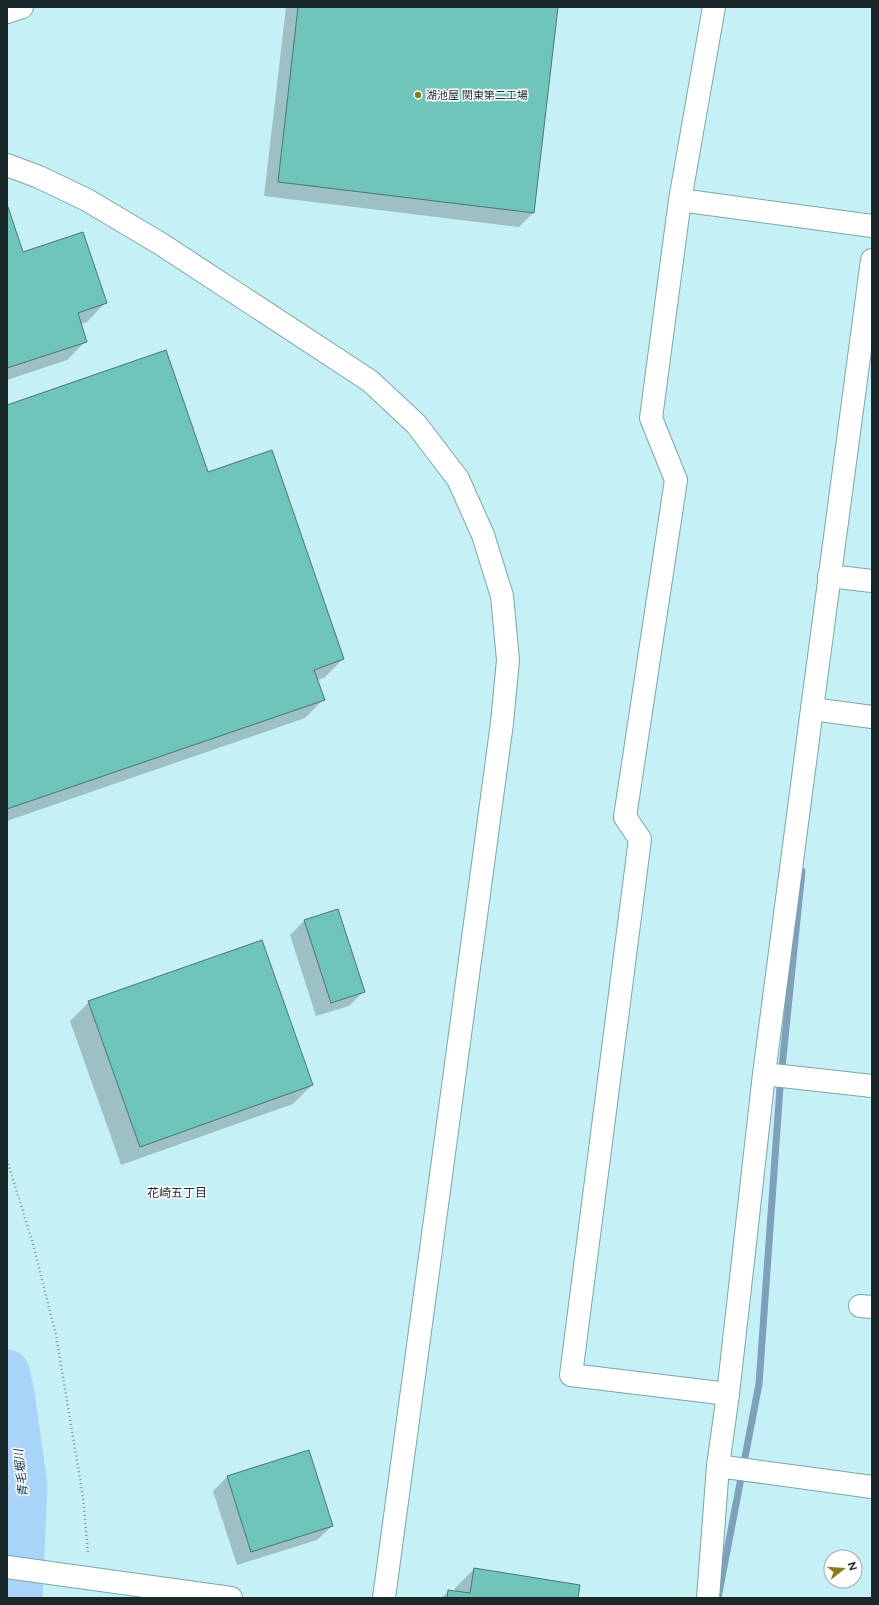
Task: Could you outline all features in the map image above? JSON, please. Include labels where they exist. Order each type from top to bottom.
[{"type":"street","points":[[7,12],[22,7]]},
{"type":"street","points":[[714,7],[680,200],[651,418],[676,480],[625,817],[640,839],[571,1375],[728,1394]]},
{"type":"street","points":[[7,165],[39,177],[87,200],[161,244],[370,381],[416,424],[458,479],[483,535],[502,596],[508,660],[502,723],[384,1598]]},
{"type":"street","points":[[680,200],[872,226]]},
{"type":"street","points":[[708,1598],[718,1466],[728,1394],[764,1074],[829,576],[867,325],[872,260]]},
{"type":"street","points":[[829,576],[872,581]]},
{"type":"street","points":[[812,709],[872,717]]},
{"type":"street","points":[[764,1074],[872,1086]]},
{"type":"street","points":[[718,1466],[872,1487]]},
{"type":"street","points":[[7,1567],[231,1598]]},
{"type":"path","points":[[7,1160],[33,1244],[56,1335],[83,1497],[88,1557],[80,1578]]},
{"type":"building","name":"湖池屋 関東第二工場","points":[[298,7],[558,7],[534,213],[278,182]]},
{"type":"building","points":[[7,204],[23,252],[83,232],[107,303],[78,313],[87,342],[7,368]]},
{"type":"building","points":[[166,350],[208,472],[272,450],[344,659],[314,670],[325,700],[7,809],[7,405]]},
{"type":"building","points":[[338,909],[365,992],[331,1003],[304,920]]},
{"type":"building","points":[[262,940],[313,1085],[140,1147],[88,1001]]},
{"type":"building","points":[[309,1450],[333,1526],[251,1552],[227,1476]]},
{"type":"building","points":[[474,1568],[580,1585],[578,1598],[447,1598],[448,1590],[470,1593]]},
{"type":"waterway","points":[[718,1598],[759,1384],[780,1087],[802,871]]},
{"type":"waterway","name":"青毛堀川","points":[[7,1372],[12,1393],[25,1486],[20,1598]]},
{"type":"place","name":"湖池屋 関東第二工場","points":[[418,95]]},
{"type":"district","name":"花崎五丁目","points":[[177,1193]]}]
